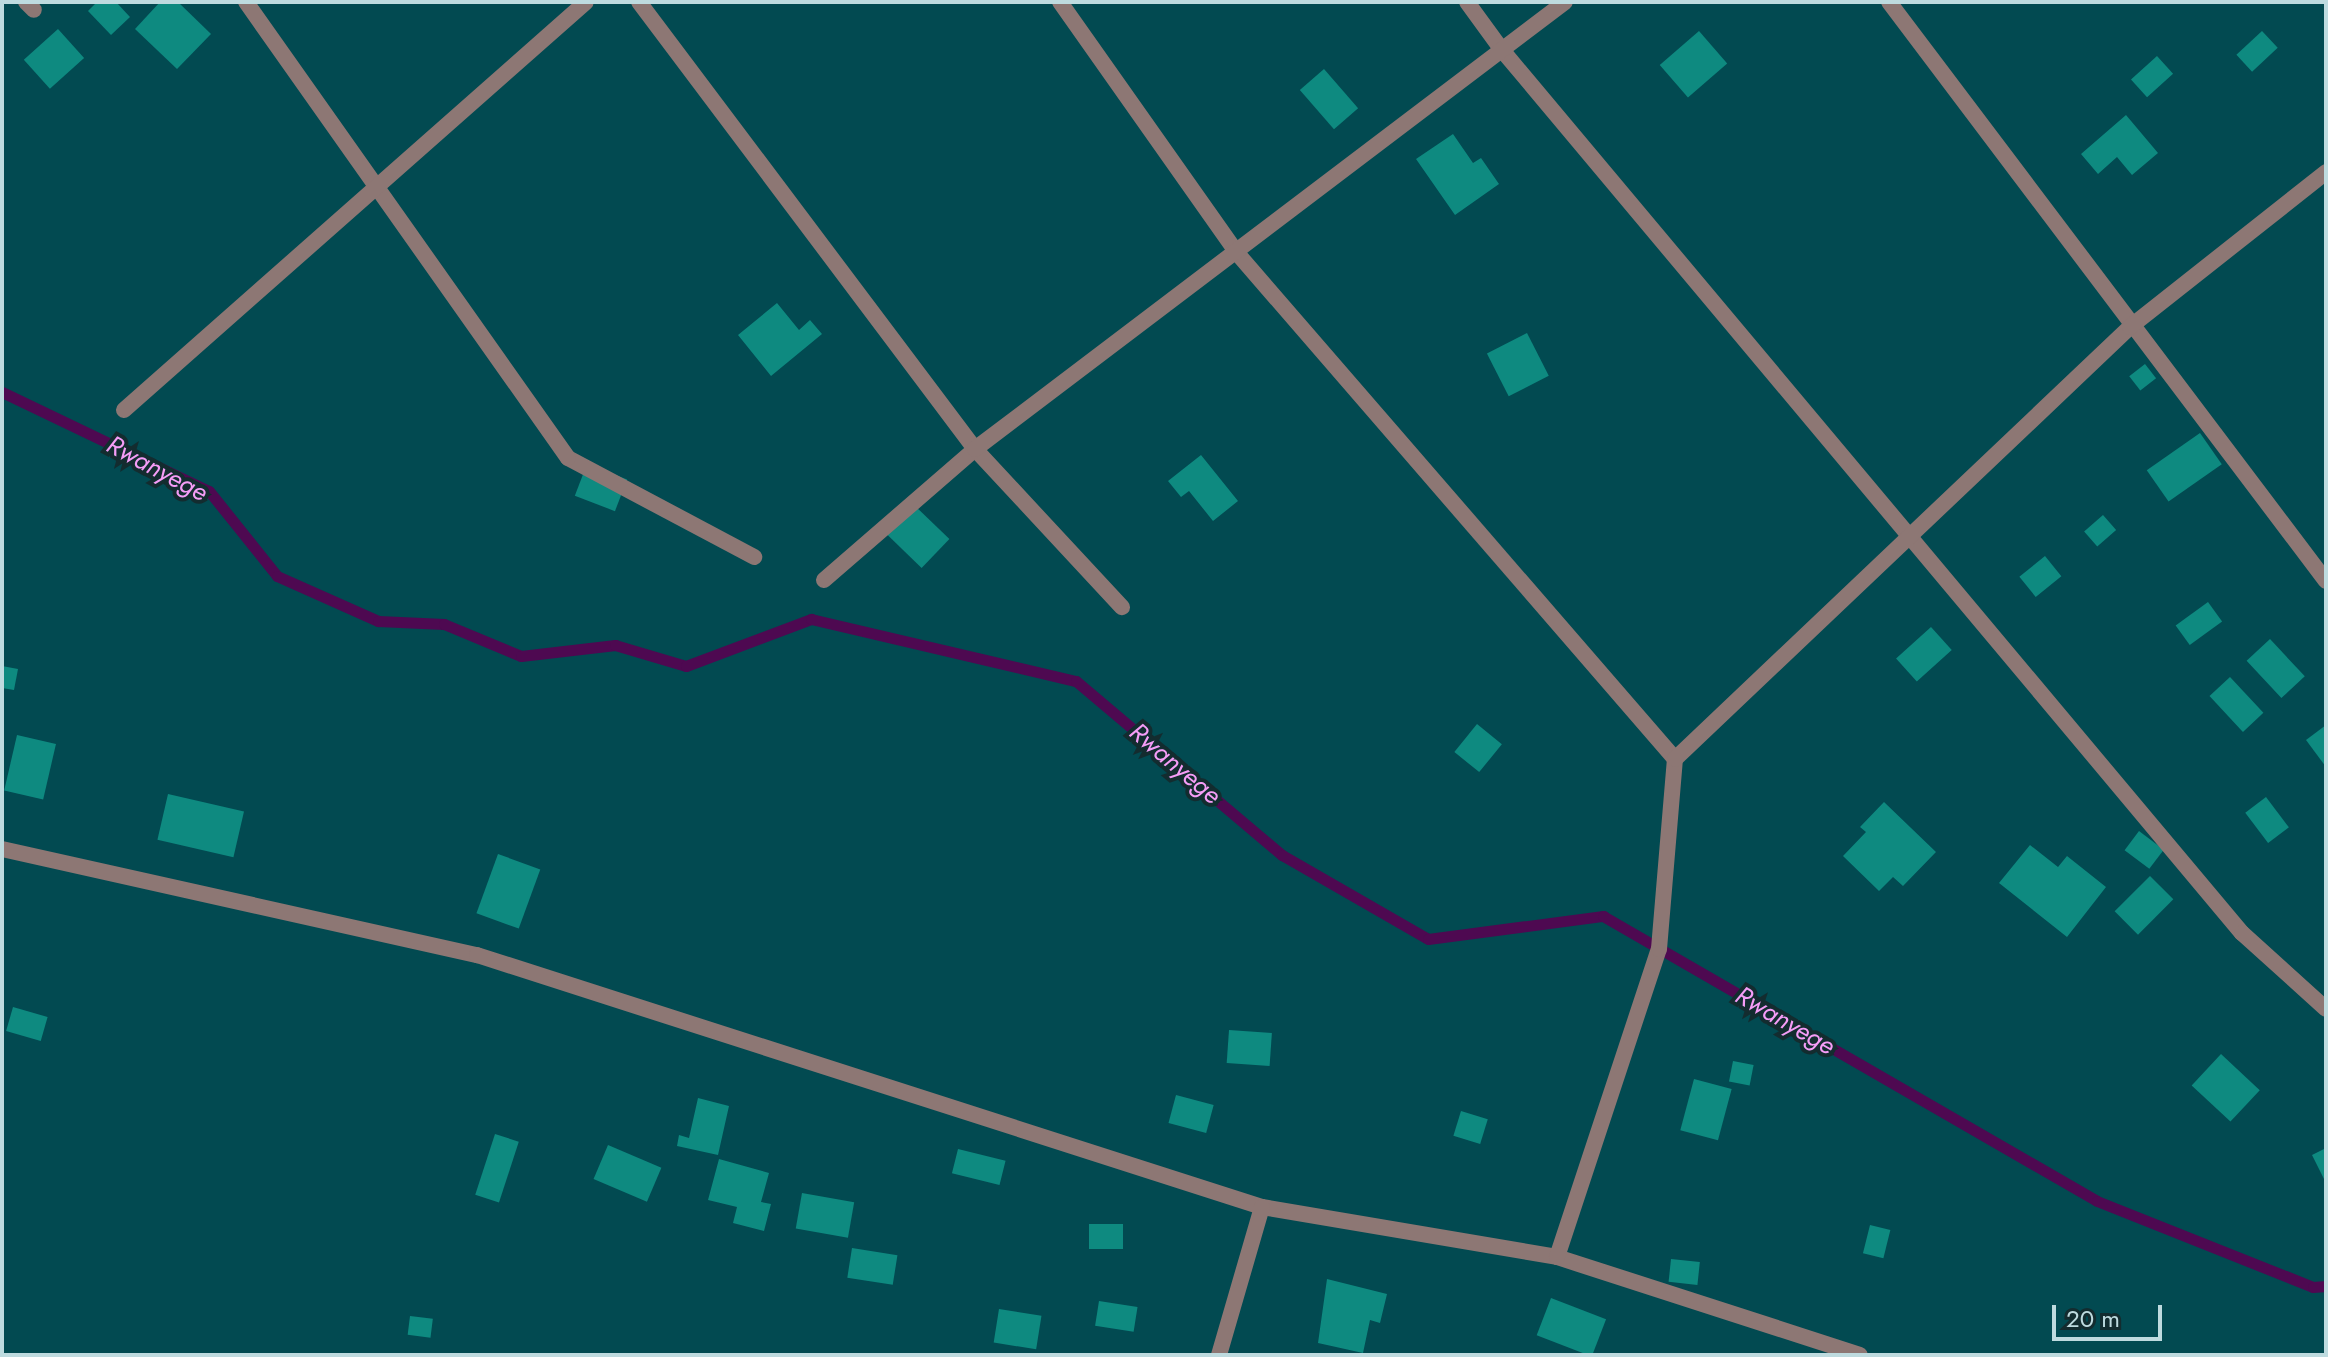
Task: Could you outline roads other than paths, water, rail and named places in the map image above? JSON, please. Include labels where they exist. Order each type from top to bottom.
[{"type":"street","points":[[246,2],[568,458],[754,557]]},
{"type":"street","points":[[124,410],[586,2]]},
{"type":"street","points":[[639,2],[975,449],[1122,607]]},
{"type":"street","points":[[1060,2],[1237,253],[1675,759]]},
{"type":"street","points":[[1467,2],[1502,50],[2242,933],[2326,1009]]},
{"type":"street","points":[[824,580],[975,449],[1565,2]]},
{"type":"street","points":[[1889,2],[2130,327],[2326,581]]},
{"type":"street","points":[[1557,1257],[1659,949],[1675,759],[2130,327],[2326,172]]},
{"type":"street","points":[[2,849],[477,955],[1262,1207],[1557,1257],[1860,1355]]},
{"type":"street","points":[[1219,1355],[1262,1207]]},
{"type":"waterway","name":"Rwanyege","points":[[2,392],[209,491],[277,576],[378,621],[444,624],[521,656],[615,645],[686,666],[811,619],[1076,681],[1282,855],[1428,939],[1603,916],[2097,1201],[2313,1287],[2326,1286]]}]
